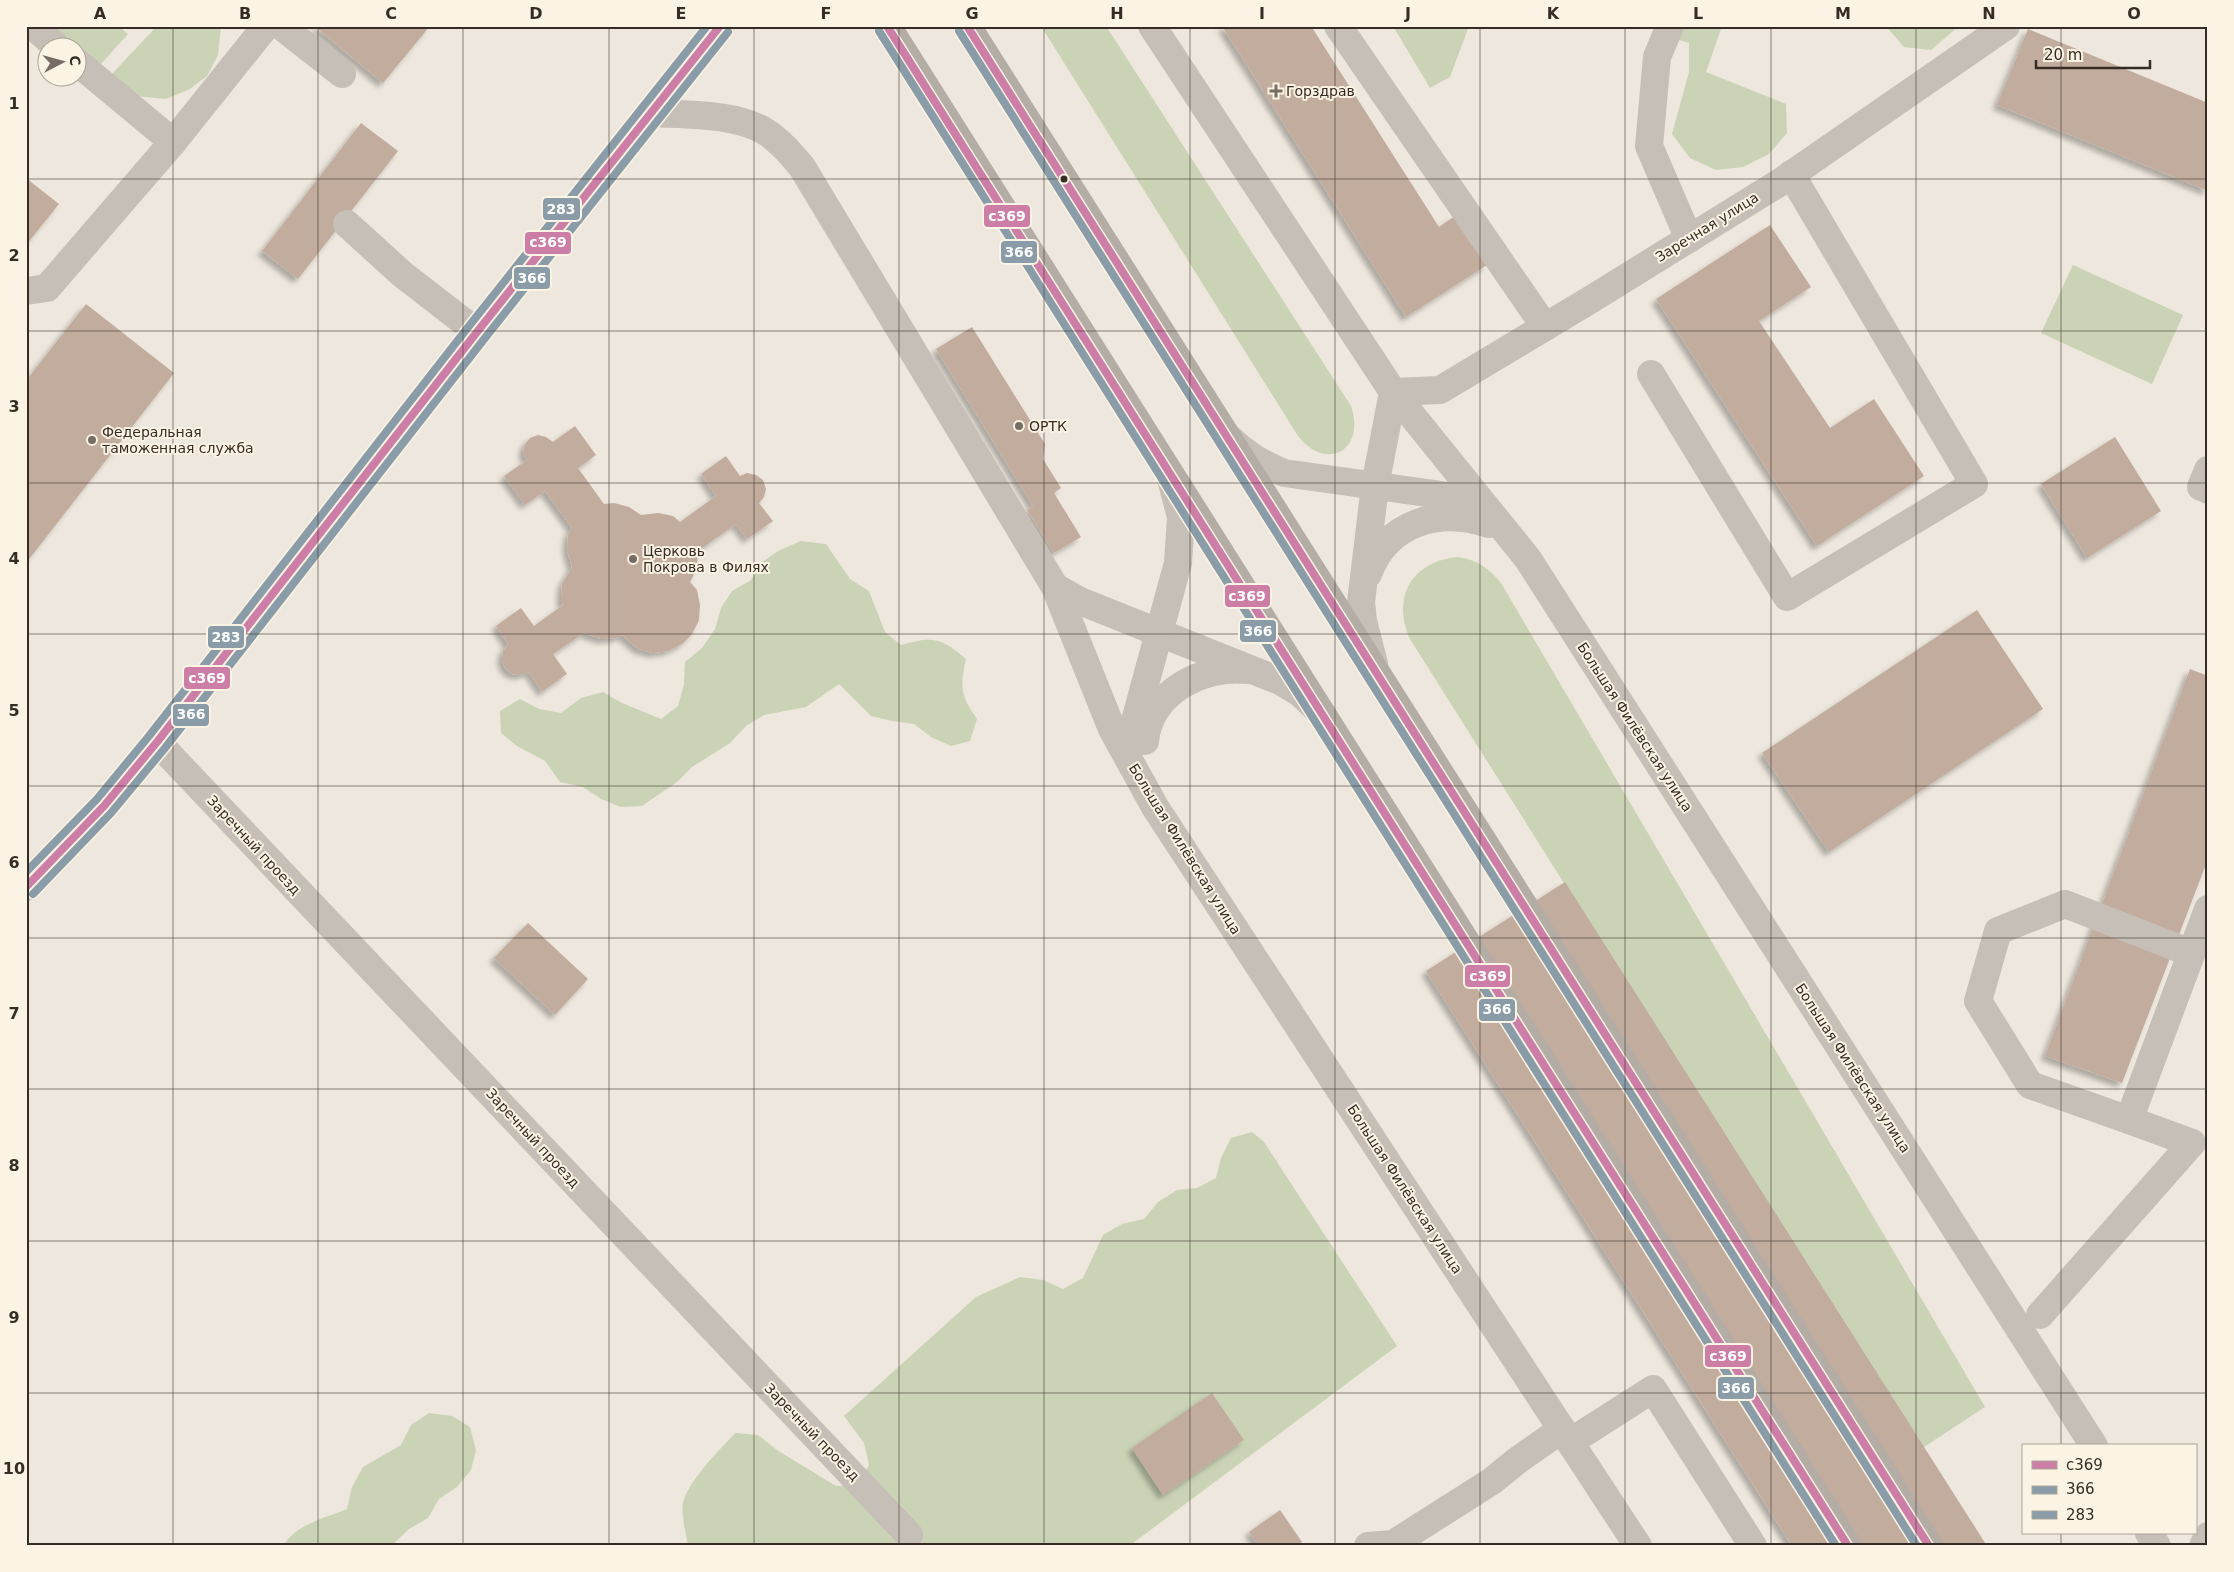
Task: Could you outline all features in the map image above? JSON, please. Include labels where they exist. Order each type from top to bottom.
[{"type":"main road","points":[[887,26],[1848,1546]]},
{"type":"main road","points":[[967,26],[1929,1546]]},
{"type":"street","points":[[32,26],[46,38]]},
{"type":"street","points":[[26,291],[47,288],[173,142],[266,26]]},
{"type":"street","points":[[280,26],[342,74]]},
{"type":"street","points":[[26,886],[104,806],[157,742],[477,332],[720,26]]},
{"type":"street","name":"Большая Филёвская улица","points":[[1152,26],[1393,392],[1517,546],[2093,1444]]},
{"type":"street","points":[[1338,26],[1545,327]]},
{"type":"street","points":[[1670,26],[1657,57],[1649,146],[1688,239]]},
{"type":"street","name":"Заречная улица","points":[[1393,392],[1440,390],[1791,174],[2006,26]]},
{"type":"street","points":[[88,72],[173,142]]},
{"type":"street","name":"Большая Филёвская улица","points":[[651,113],[722,118],[747,124],[765,131],[784,146],[802,167],[1055,587],[1112,729],[1155,807],[1638,1546]]},
{"type":"street","points":[[1651,374],[1786,597],[1974,484],[1791,174]]},
{"type":"street","points":[[347,224],[402,274],[477,332]]},
{"type":"street","points":[[1382,681],[1374,663],[1363,621],[1361,602],[1374,486],[1393,392]]},
{"type":"street","points":[[1224,432],[1243,451],[1263,464],[1284,473],[1456,497],[1478,504],[1490,512]]},
{"type":"street","points":[[1126,754],[1178,563],[1181,517],[1177,496],[1167,468]]},
{"type":"street","points":[[2208,470],[2201,487],[2208,490]]},
{"type":"street","points":[[1364,585],[1370,567],[1379,553],[1404,529],[1421,521],[1438,517],[1456,516],[1473,519],[1490,525],[1517,546]]},
{"type":"street","points":[[1055,587],[1080,600],[1280,680],[1300,693],[1324,716]]},
{"type":"street","points":[[1155,807],[1148,781],[1144,751],[1150,721],[1158,708],[1176,688],[1201,675],[1238,669],[1259,671]]},
{"type":"street","name":"Заречный проезд","points":[[157,742],[909,1534]]},
{"type":"street","points":[[2040,1315],[2192,1143],[2030,1085],[1978,1001],[1998,931],[2065,904],[2191,953]]},
{"type":"street","points":[[2129,1120],[2208,909]]},
{"type":"street","points":[[1368,1546],[1393,1544],[1492,1481],[1518,1460],[1653,1389],[1753,1546]]},
{"type":"street","points":[[2150,1534],[2157,1546]]},
{"type":"street","points":[[2203,1546],[2208,1536]]},
{"type":"green space","points":[[33,26],[118,26],[128,34],[91,75],[88,72],[88,38],[47,38]]},
{"type":"green space","points":[[157,26],[221,26],[218,55],[207,76],[190,89],[166,99],[136,96],[109,77]]},
{"type":"green space","points":[[1041,26],[1106,26],[1351,406],[1354,422],[1353,435],[1348,445],[1341,451],[1331,454],[1320,453],[1309,447],[1298,436]]},
{"type":"green space","points":[[1393,26],[1469,26],[1450,77],[1430,88]]},
{"type":"green space","points":[[1661,26],[1722,26],[1706,72],[1786,104],[1787,133],[1769,154],[1743,167],[1716,170],[1690,158],[1672,134],[1689,72],[1689,43],[1663,35]]},
{"type":"green space","points":[[1886,26],[1959,26],[1931,50],[1904,47]]},
{"type":"green space","points":[[2073,265],[2183,315],[2152,384],[2041,333]]},
{"type":"green space","points":[[801,541],[826,544],[850,579],[869,591],[885,632],[901,645],[921,640],[936,640],[950,646],[966,659],[962,684],[964,697],[977,719],[970,741],[951,746],[931,737],[914,724],[871,716],[839,684],[806,707],[764,715],[746,726],[730,743],[692,767],[677,782],[642,806],[621,807],[601,799],[583,787],[560,782],[545,761],[517,746],[501,733],[500,711],[520,699],[539,709],[561,713],[581,698],[603,692],[622,703],[661,719],[678,706],[684,684],[685,662],[702,648],[715,629],[721,608],[732,591],[751,580],[762,562],[780,550]]},
{"type":"green space","points":[[1458,557],[1471,560],[1482,566],[1501,583],[1985,1407],[1921,1449],[1410,639],[1403,609],[1405,596],[1410,584],[1428,566],[1442,560]]},
{"type":"green space","points":[[1252,1132],[1264,1142],[1397,1346],[1129,1546],[688,1546],[683,1513],[683,1503],[686,1495],[705,1466],[736,1433],[758,1435],[777,1450],[836,1486],[858,1485],[869,1465],[864,1443],[844,1416],[976,1297],[1020,1277],[1043,1280],[1063,1289],[1083,1278],[1103,1235],[1122,1224],[1144,1219],[1158,1202],[1177,1190],[1197,1188],[1216,1178],[1221,1158],[1231,1138]]},
{"type":"green space","points":[[429,1413],[452,1416],[470,1427],[476,1450],[471,1470],[457,1487],[439,1499],[428,1518],[409,1529],[391,1546],[283,1546],[289,1538],[304,1527],[347,1509],[352,1487],[363,1467],[401,1445],[411,1425]]},
{"type":"building","points":[[314,26],[430,26],[383,83]]},
{"type":"building","points":[[1222,26],[1311,26],[1439,227],[1455,216],[1487,265],[1406,317]]},
{"type":"building","points":[[2028,29],[2208,103],[2208,191],[1997,105]]},
{"type":"building","points":[[361,123],[398,151],[298,279],[262,251]]},
{"type":"building","points":[[26,178],[59,204],[26,245]]},
{"type":"building","points":[[1770,225],[1811,287],[1759,321],[1830,428],[1874,399],[1924,476],[1817,546],[1656,299]]},
{"type":"building","points":[[86,304],[174,373],[26,563],[26,381]]},
{"type":"building","points":[[972,327],[1045,444],[1043,459],[1061,488],[1054,493],[1081,537],[1054,553],[1027,510],[1033,506],[936,349]]},
{"type":"building","name":"Церковь Покрова в Филях","points":[[575,426],[596,455],[578,468],[604,504],[614,503],[629,507],[641,515],[658,513],[673,516],[680,522],[716,496],[701,474],[726,456],[740,476],[747,473],[756,475],[763,480],[766,489],[764,497],[759,503],[773,521],[747,539],[736,524],[698,551],[697,568],[690,582],[697,590],[700,605],[699,620],[692,634],[682,644],[668,651],[653,653],[638,649],[622,635],[616,638],[601,639],[584,633],[553,654],[567,674],[542,692],[529,672],[520,675],[512,674],[505,668],[502,660],[503,651],[508,644],[496,626],[521,608],[534,626],[563,605],[561,599],[562,584],[572,567],[567,550],[568,535],[572,528],[545,491],[525,505],[504,476],[527,460],[523,453],[525,444],[530,438],[538,435],[546,437],[553,442]]},
{"type":"building","points":[[2115,437],[2161,511],[2087,558],[2041,484]]},
{"type":"building","points":[[1977,610],[2043,709],[1829,852],[1762,753]]},
{"type":"building","points":[[2190,669],[2208,676],[2208,859],[2122,1083],[2045,1056]]},
{"type":"building","points":[[1565,882],[1987,1546],[1792,1546],[1426,971]]},
{"type":"building","points":[[528,923],[588,979],[555,1015],[494,958]]},
{"type":"building","points":[[1212,1393],[1244,1440],[1163,1495],[1132,1448]]},
{"type":"building","points":[[1280,1510],[1302,1542],[1297,1546],[1259,1546],[1249,1532]]},
{"type":"transit line","name":"283","points":[[26,872],[97,799],[149,736],[469,326],[707,26]]},
{"type":"transit line","name":"с369","points":[[26,887],[104,806],[157,742],[477,332],[720,26]]},
{"type":"transit line","name":"с369","points":[[887,26],[1848,1546]]},
{"type":"transit line","name":"с369","points":[[967,26],[1929,1546]]},
{"type":"transit line","name":"366","points":[[879,31],[1836,1546]]},
{"type":"transit line","name":"366","points":[[959,31],[1917,1546]]},
{"type":"transit line","name":"366","points":[[33,894],[111,813],[165,748],[485,338],[728,32]]},
{"type":"place","name":"Горздрав","points":[[1276,91]]},
{"type":"place","name":"ОРТК","points":[[1019,426]]},
{"type":"place","name":"Федеральная таможенная служба","points":[[92,440]]},
{"type":"place","name":"Церковь Покрова в Филях","points":[[633,559]]}]
